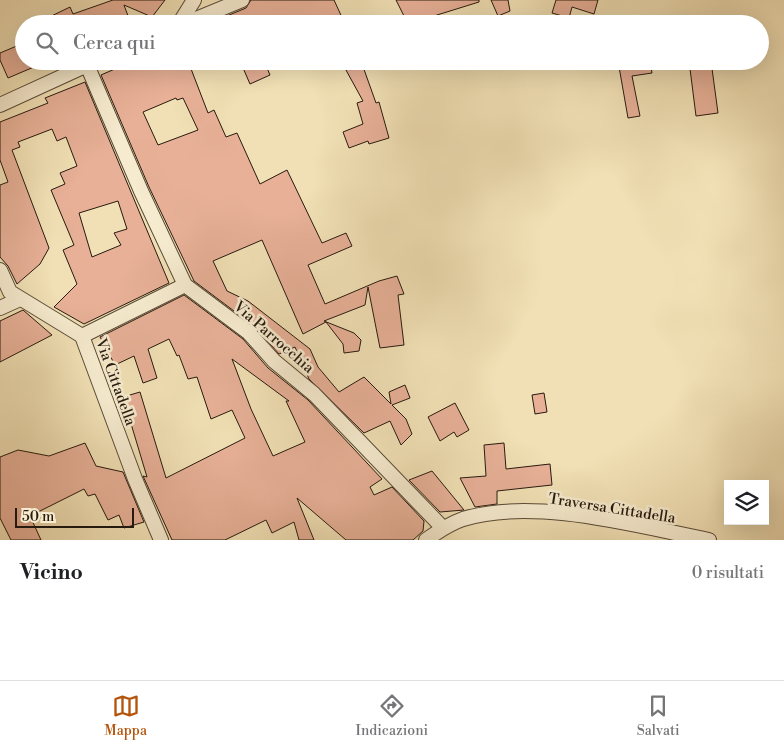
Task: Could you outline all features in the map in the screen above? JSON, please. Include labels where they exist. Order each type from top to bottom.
[{"type":"street","points":[[185,15],[194,0]]},
{"type":"street","points":[[206,15],[242,0]]},
{"type":"street","points":[[0,105],[76,70]]},
{"type":"street","name":"Via Parrocchia","points":[[94,70],[141,191],[185,285],[249,332],[274,361],[314,394],[443,528]]},
{"type":"street","name":"Via Cittadella","points":[[0,270],[10,292],[82,336],[135,479],[161,540]]},
{"type":"street","points":[[82,336],[185,285]]},
{"type":"street","points":[[0,308],[20,299]]},
{"type":"street","name":"Traversa Cittadella","points":[[426,540],[443,528],[472,518],[529,512],[603,519],[708,540]]},
{"type":"building","points":[[113,0],[165,0],[154,15],[147,15],[124,5],[128,15],[54,15],[70,7],[73,14]]},
{"type":"building","points":[[251,0],[334,0],[341,15],[229,15],[246,8]]},
{"type":"building","points":[[396,0],[479,0],[479,2],[437,15],[404,15]]},
{"type":"building","points":[[491,0],[508,0],[510,11],[498,15]]},
{"type":"building","points":[[556,0],[598,0],[594,14],[572,7],[570,15],[552,13]]},
{"type":"building","points":[[15,47],[15,70],[27,70],[8,78],[0,60],[0,53]]},
{"type":"building","points":[[112,70],[191,70],[208,113],[214,110],[226,137],[237,133],[260,184],[287,170],[322,243],[346,233],[352,246],[308,265],[325,304],[379,281],[397,276],[404,294],[398,295],[404,345],[380,348],[368,287],[365,305],[324,321],[354,333],[361,340],[359,351],[344,353],[343,344],[326,322],[303,334],[262,240],[213,261],[227,291],[248,301],[310,349],[318,367],[339,392],[364,377],[391,404],[389,392],[405,385],[410,398],[392,405],[406,419],[412,434],[401,445],[390,421],[364,433],[309,379],[295,347],[279,354],[254,326],[194,281],[149,187],[101,75]],"holes":[[[176,98],[177,100],[183,98],[198,130],[158,145],[143,112]]]},
{"type":"building","points":[[244,70],[268,70],[270,75],[250,84]]},
{"type":"building","points":[[346,70],[364,70],[376,103],[379,102],[389,138],[369,144],[368,141],[349,148],[343,132],[363,124],[357,103],[363,101]]},
{"type":"building","points":[[620,70],[652,70],[652,73],[632,76],[640,116],[628,118]]},
{"type":"building","points":[[690,70],[712,70],[718,113],[696,116]]},
{"type":"building","points":[[85,82],[169,283],[84,324],[54,307],[77,284],[63,250],[74,245],[51,190],[65,184],[60,173],[77,166],[66,137],[57,141],[52,129],[18,142],[20,147],[12,150],[49,248],[40,264],[17,284],[8,266],[0,257],[0,185],[8,182],[0,160],[0,122],[48,103],[45,98]],"holes":[[[118,201],[127,229],[114,233],[121,245],[92,257],[79,213]]]},
{"type":"building","points":[[184,295],[243,339],[268,368],[308,400],[382,479],[370,487],[374,495],[392,487],[424,521],[423,531],[413,540],[346,540],[297,498],[314,540],[299,540],[294,522],[272,533],[266,520],[225,540],[172,540],[143,476],[147,477],[123,397],[140,392],[166,478],[245,438],[232,410],[211,419],[197,377],[188,379],[179,355],[177,356],[169,339],[148,349],[157,378],[143,383],[134,356],[115,365],[100,337]],"holes":[[[232,359],[289,401],[286,401],[305,442],[273,456],[251,409]]]},
{"type":"building","points":[[23,310],[52,335],[0,362],[0,321]]},
{"type":"building","points":[[544,393],[547,412],[535,414],[532,395]]},
{"type":"building","points":[[455,403],[469,430],[457,437],[454,432],[440,441],[428,417]]},
{"type":"building","points":[[85,443],[96,466],[123,472],[144,522],[124,528],[119,515],[108,520],[95,494],[88,496],[84,489],[30,516],[41,540],[11,540],[0,518],[0,457],[18,450],[49,456]]},
{"type":"building","points":[[504,443],[506,469],[550,464],[552,485],[497,491],[497,504],[475,507],[460,478],[486,476],[484,445]]},
{"type":"building","points":[[432,471],[464,510],[440,512],[409,480]]}]
